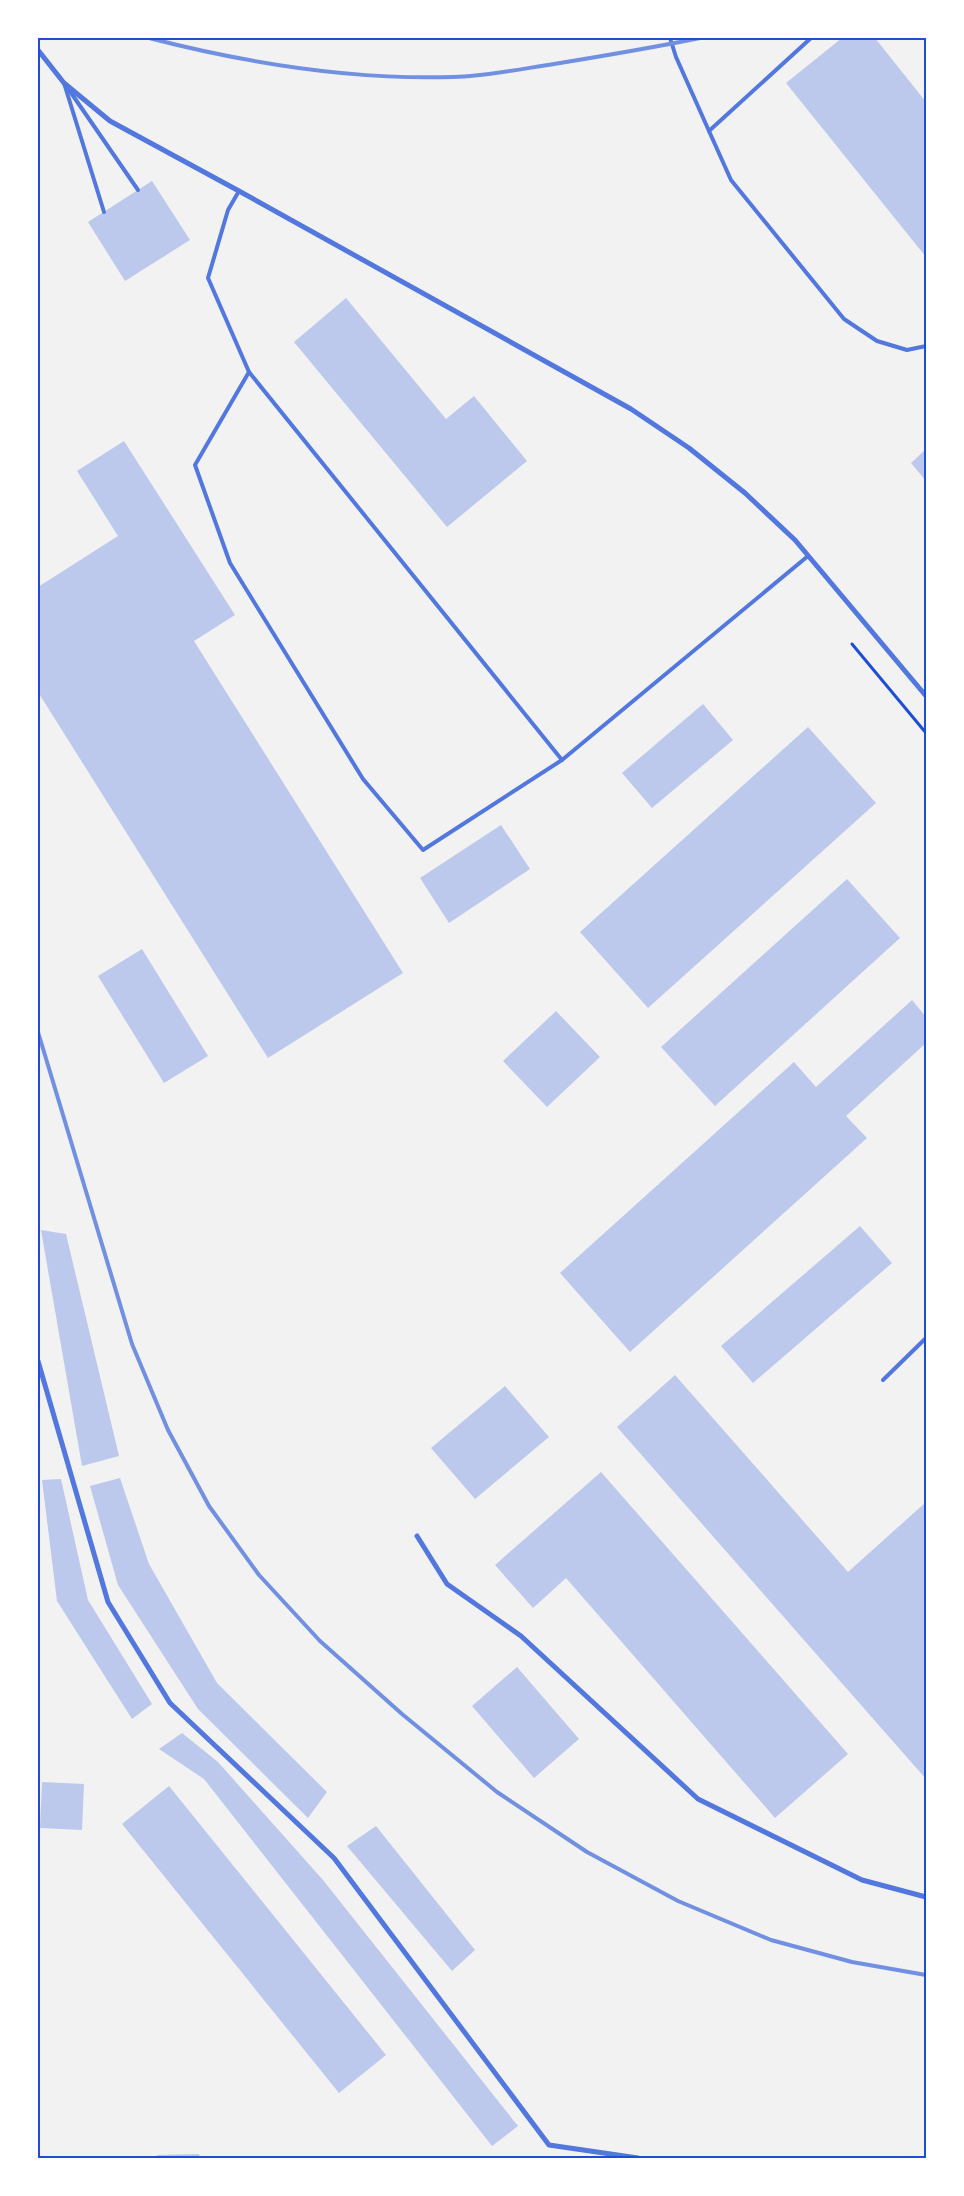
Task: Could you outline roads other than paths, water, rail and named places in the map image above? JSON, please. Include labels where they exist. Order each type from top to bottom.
[{"type":"street","points":[[38,50],[64,83],[110,121],[631,409],[688,448],[745,492],[795,540],[926,696]]},
{"type":"street","points":[[38,1361],[108,1602],[170,1703],[334,1858],[549,2145],[638,2158]]},
{"type":"street","points":[[417,1536],[447,1584],[521,1636],[698,1799],[862,1880],[926,1897]]},
{"type":"lane","points":[[670,38],[676,56],[732,180],[844,319],[877,342],[907,350],[926,346]]},
{"type":"lane","points":[[709,131],[811,38]]},
{"type":"lane","points":[[64,83],[138,190]]},
{"type":"lane","points":[[64,83],[104,212]]},
{"type":"lane","points":[[239,191],[228,210],[208,278],[249,372],[562,760]]},
{"type":"lane","points":[[249,372],[195,465],[230,563],[363,779],[423,850],[562,760],[808,556]]},
{"type":"lane","points":[[884,1380],[926,1338]]},
{"type":"railway","points":[[149,38],[223,55],[300,68],[338,73],[415,77],[491,74],[700,38]]},
{"type":"railway","points":[[38,1032],[132,1344],[168,1430],[209,1506],[259,1575],[320,1641],[402,1714],[497,1792],[587,1852],[678,1901],[771,1940],[852,1962],[926,1975]]}]
